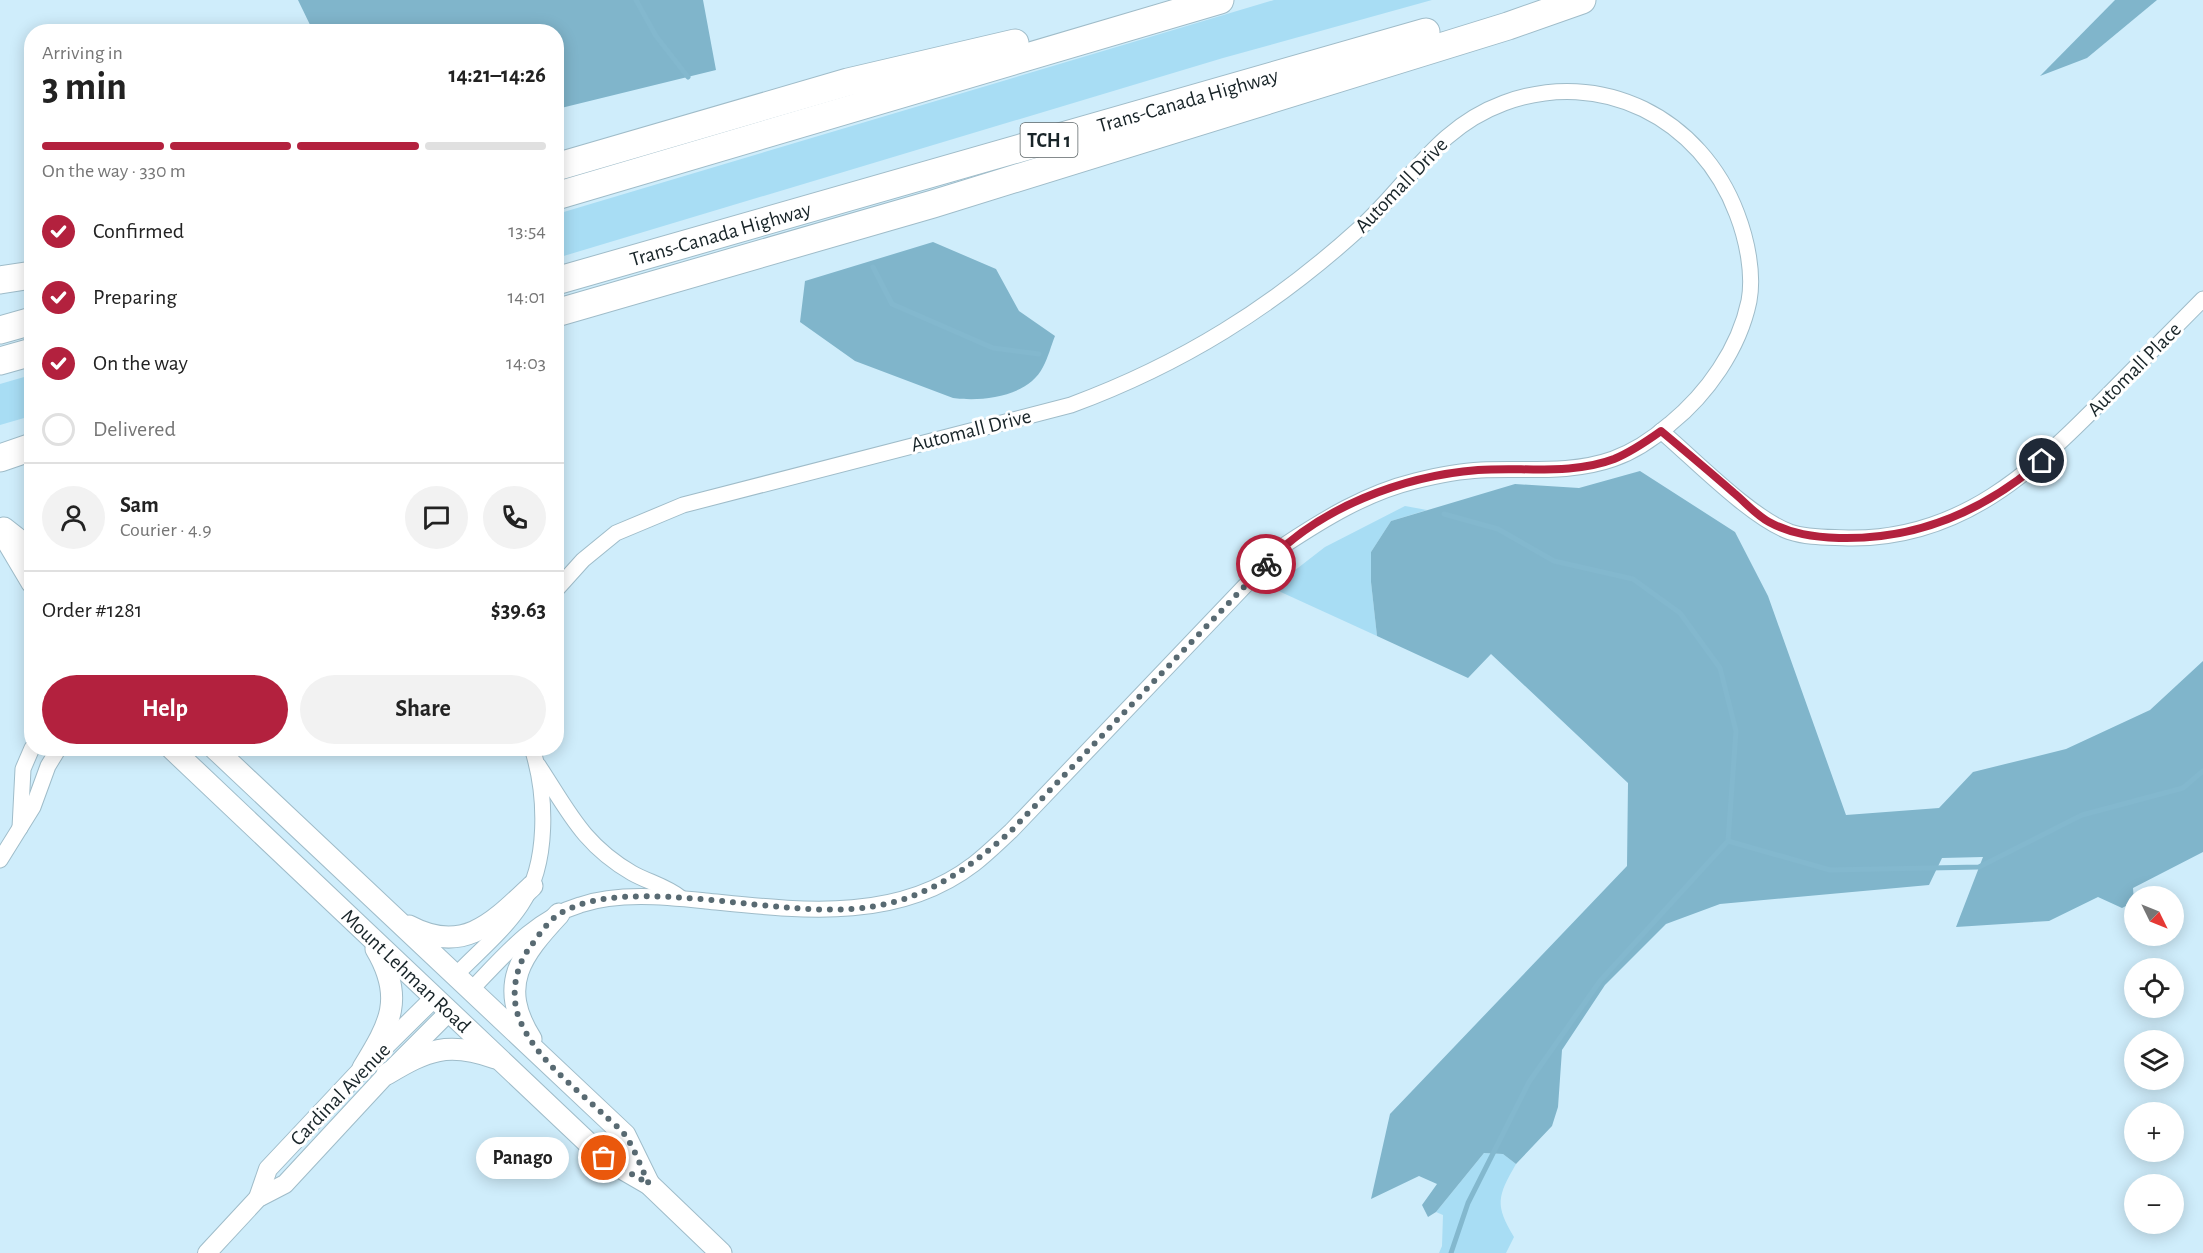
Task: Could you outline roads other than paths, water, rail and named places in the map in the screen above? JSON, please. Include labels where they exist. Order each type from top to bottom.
[{"type":"highway","points":[[564,165],[848,82],[1191,0]]},
{"type":"highway","points":[[564,194],[1220,0]]},
{"type":"highway","name":"Trans-Canada Highway","points":[[564,279],[1542,0]]},
{"type":"highway","points":[[564,311],[933,204],[1508,26],[1582,0]]},
{"type":"highway","points":[[0,280],[24,276]]},
{"type":"highway","points":[[0,330],[24,323]]},
{"type":"highway","points":[[0,361],[24,354]]},
{"type":"highway","points":[[0,456],[24,449]]},
{"type":"main road","points":[[0,527],[24,544]]},
{"type":"main road","points":[[0,527],[24,572]]},
{"type":"main road","name":"Mount Lehman Road","points":[[179,756],[604,1158],[649,1184],[721,1253]]},
{"type":"main road","name":"Mount Lehman Road","points":[[222,756],[387,914],[625,1135],[649,1184]]},
{"type":"main road","points":[[387,914],[426,935],[458,939],[504,913],[532,886]]},
{"type":"main road","points":[[543,1058],[521,1023],[515,983],[520,962],[559,914]]},
{"type":"main road","points":[[363,1068],[388,1024],[394,1001],[385,964],[366,933]]},
{"type":"main road","points":[[442,1005],[455,976]]},
{"type":"main road","points":[[442,1005],[470,991]]},
{"type":"main road","points":[[387,1074],[422,1053],[449,1048],[478,1052],[501,1060]]},
{"type":"street","name":"Automall Drive","points":[[470,991],[534,927],[579,905],[609,899],[681,898],[804,911],[872,907],[925,892],[973,865],[1011,831],[1283,546],[1328,516],[1370,496],[1415,481],[1477,470],[1574,467],[1613,459],[1661,431],[1700,396],[1723,364],[1737,333],[1749,300],[1749,266],[1744,233],[1731,195],[1705,158],[1676,129],[1642,106],[1609,95],[1540,93],[1503,104],[1466,120],[1434,147],[1405,182],[1363,226],[1295,284],[1241,322],[1167,364],[1122,386],[1071,405],[683,505],[616,533],[583,560],[564,581]]},
{"type":"street","name":"Automall Place","points":[[1661,431],[1767,521],[1791,532],[1822,537],[1866,538],[1911,532],[1956,518],[2028,473],[2056,449],[2203,299]]},
{"type":"street","points":[[20,828],[23,769],[29,756]]},
{"type":"street","points":[[0,860],[33,807],[48,766],[54,756]]},
{"type":"street","name":"Automall Drive","points":[[455,976],[503,928],[521,906],[532,886],[543,833],[534,756]]},
{"type":"street","name":"Automall Drive","points":[[535,756],[569,816],[596,846],[633,873],[671,890],[681,898]]},
{"type":"street","name":"Cardinal Avenue","points":[[258,1198],[268,1169],[363,1068],[442,1005]]},
{"type":"street","name":"Cardinal Avenue","points":[[207,1253],[258,1198],[285,1184],[387,1074],[442,1005]]},
{"type":"waterway","points":[[636,0],[656,36],[688,77]]},
{"type":"waterway","points":[[873,267],[892,304],[993,348],[1039,354]]},
{"type":"waterway","points":[[1444,514],[1498,529],[1554,561],[1633,579],[1680,613],[1720,668],[1736,731],[1728,841],[1600,981],[1529,1082],[1468,1203],[1451,1253]]},
{"type":"waterway","points":[[1728,841],[1830,870],[1979,867],[2082,815],[2183,788],[2203,771]]},
{"type":"place","name":"Panago","points":[[604,1158]]}]
